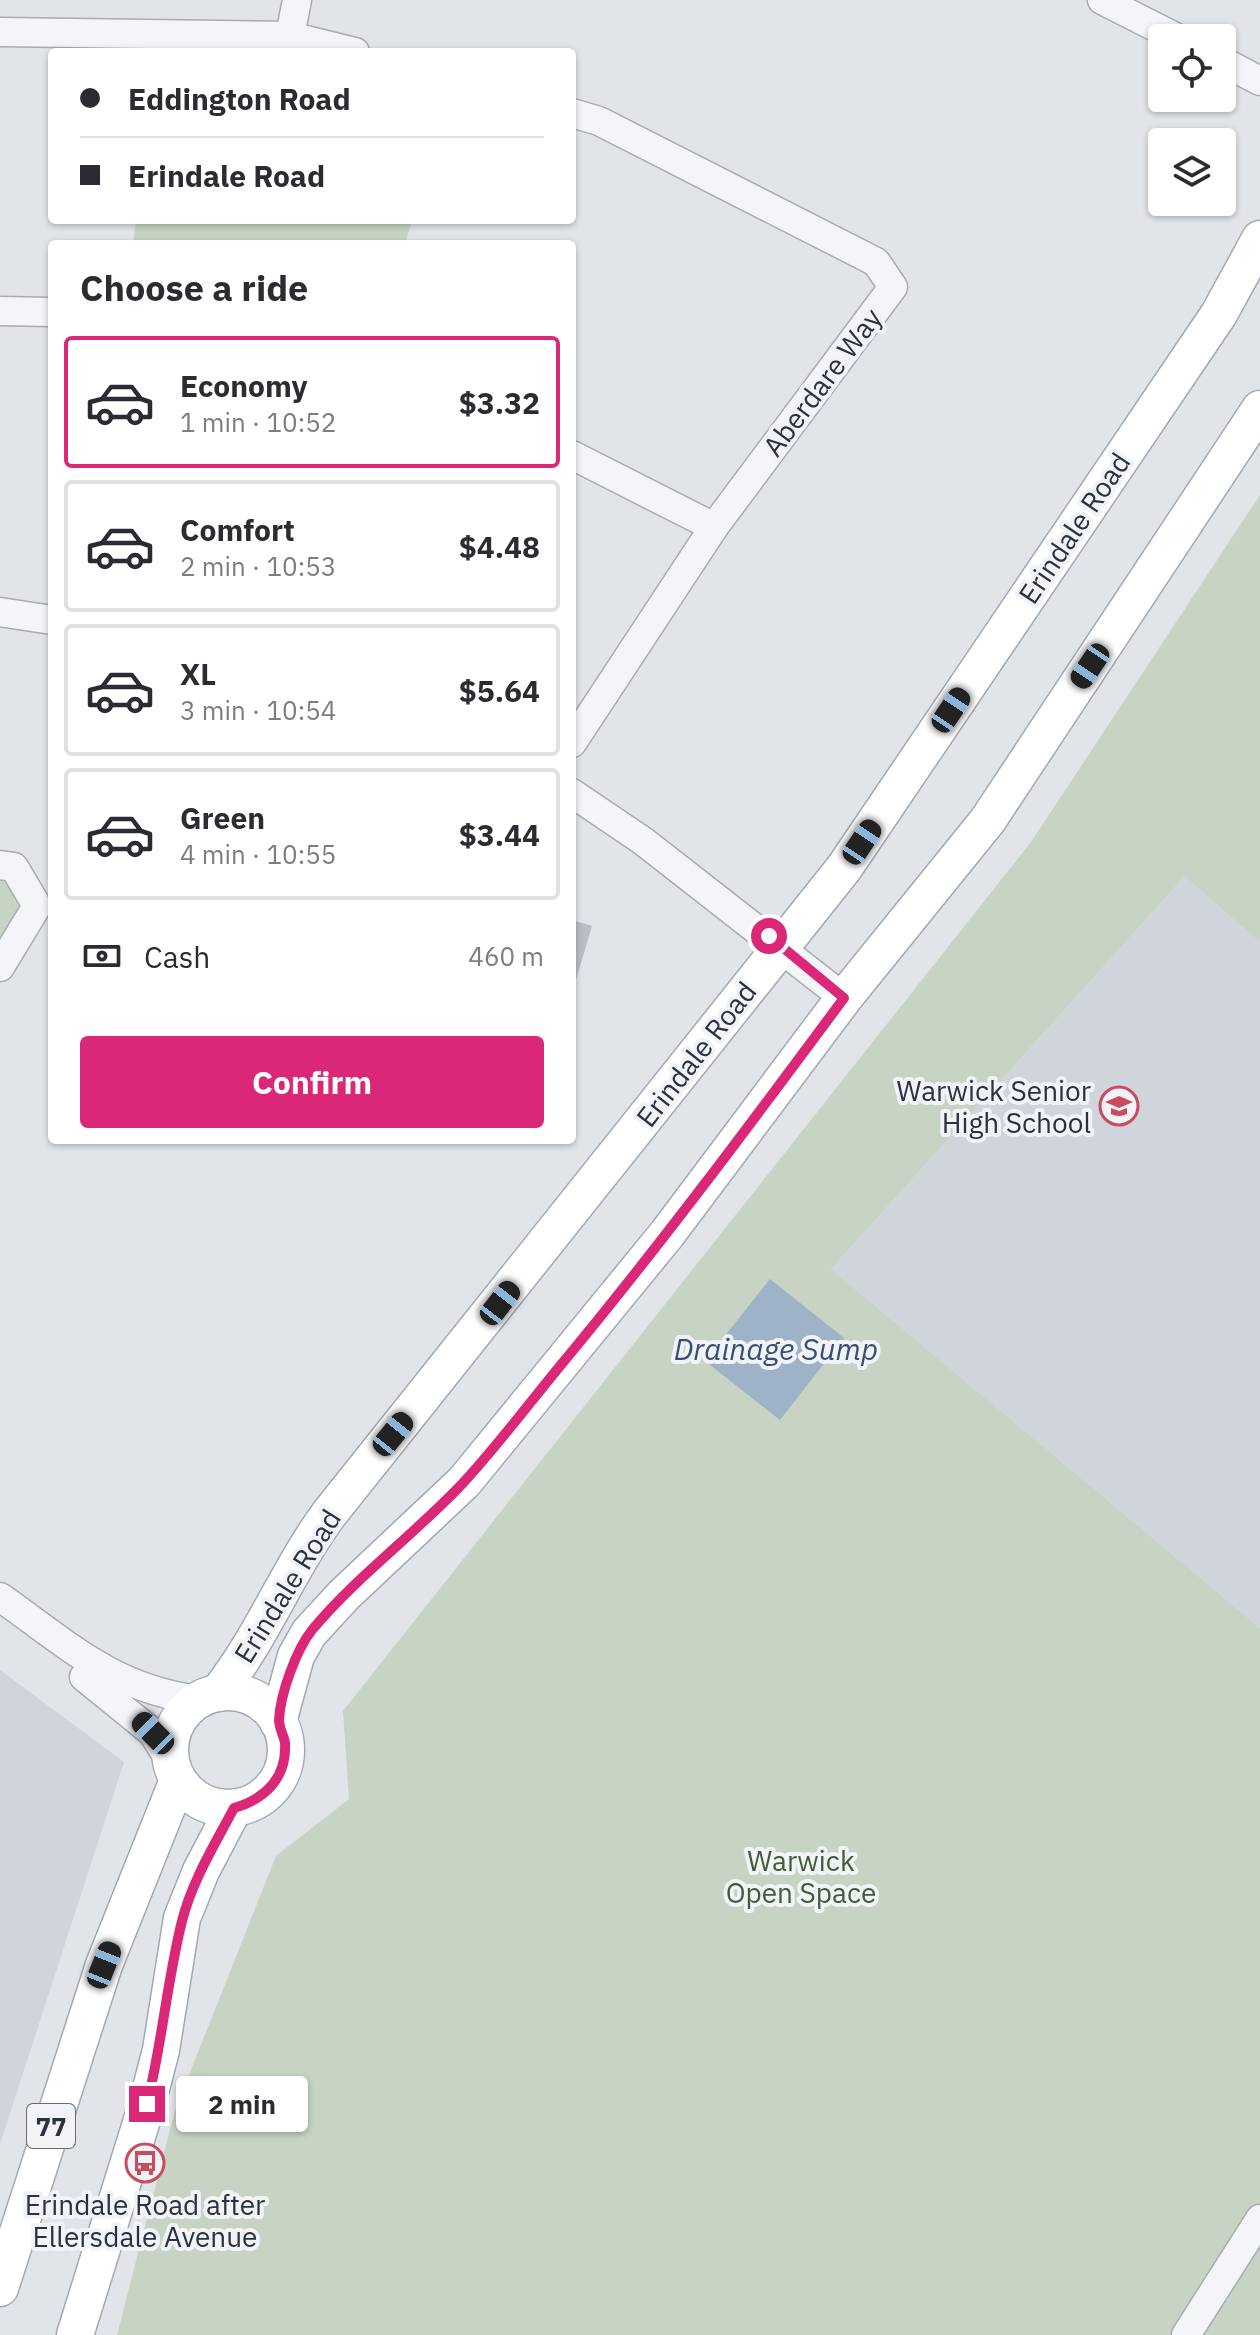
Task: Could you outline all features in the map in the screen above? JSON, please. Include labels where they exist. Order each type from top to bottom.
[{"type":"main road","name":"Erindale Road","points":[[0,2288],[104,1965],[174,1771],[170,1743],[174,1726],[235,1671],[304,1547],[862,842],[1219,314],[1260,239]]},
{"type":"main road","name":"Erindale Road","points":[[278,1722],[296,1656],[309,1633],[344,1595],[464,1482],[667,1234],[844,998],[988,820],[1260,409]]},
{"type":"main road","name":"Erindale Road","points":[[208,1696],[253,1698],[278,1722],[285,1740],[285,1759],[279,1777],[260,1797],[234,1808]]},
{"type":"main road","points":[[75,2335],[161,2050],[182,1918],[201,1871],[234,1808],[212,1806],[193,1796],[174,1771]]},
{"type":"street","points":[[290,36],[297,0]]},
{"type":"street","points":[[1102,0],[1149,24]]},
{"type":"street","points":[[0,32],[290,36],[339,48]]},
{"type":"street","points":[[1236,68],[1260,81]]},
{"type":"street","name":"Aberdare Way","points":[[576,114],[599,121],[876,262],[893,287],[714,527],[576,737]]},
{"type":"street","points":[[0,311],[48,312]]},
{"type":"street","points":[[576,457],[714,527]]},
{"type":"street","points":[[0,612],[48,619]]},
{"type":"street","points":[[576,796],[643,841],[781,945],[844,998]]},
{"type":"street","points":[[0,865],[14,867],[37,906],[0,967]]},
{"type":"street","points":[[0,1597],[117,1678],[148,1691],[208,1696]]},
{"type":"street","points":[[0,1619],[138,1717],[153,1733],[174,1771]]},
{"type":"street","points":[[1186,2335],[1260,2219]]},
{"type":"shaded area","name":"Warwick Senior High School","points":[[1186,875],[1260,942],[1260,1628],[831,1269]]},
{"type":"shaded area","points":[[0,1670],[124,1762],[0,2144]]},
{"type":"green space","points":[[136,224],[411,224],[406,240],[134,240]]},
{"type":"green space","name":"Warwick Open Space","points":[[1260,495],[1260,942],[1185,876],[831,1269],[1260,1628],[1260,2335],[117,2335],[175,2110],[276,1856],[349,1799],[343,1711],[1031,842]]},
{"type":"green space","points":[[0,878],[5,878],[29,910],[0,953]]},
{"type":"water","name":"Drainage Sump","points":[[770,1279],[844,1338],[780,1420],[705,1361]]},
{"type":"building","points":[[576,921],[592,926],[576,980]]},
{"type":"place","name":"Warwick Senior High School","points":[[1119,1106]]},
{"type":"place","name":"Erindale Road after Ellersdale Avenue","points":[[145,2163]]},
{"type":"route","points":[[147,2104],[161,2050],[182,1918],[201,1871],[234,1808],[268,1792],[279,1777],[285,1759],[285,1740],[278,1722],[290,1673],[309,1633],[344,1595],[464,1482],[667,1234],[844,998],[769,936]]}]
